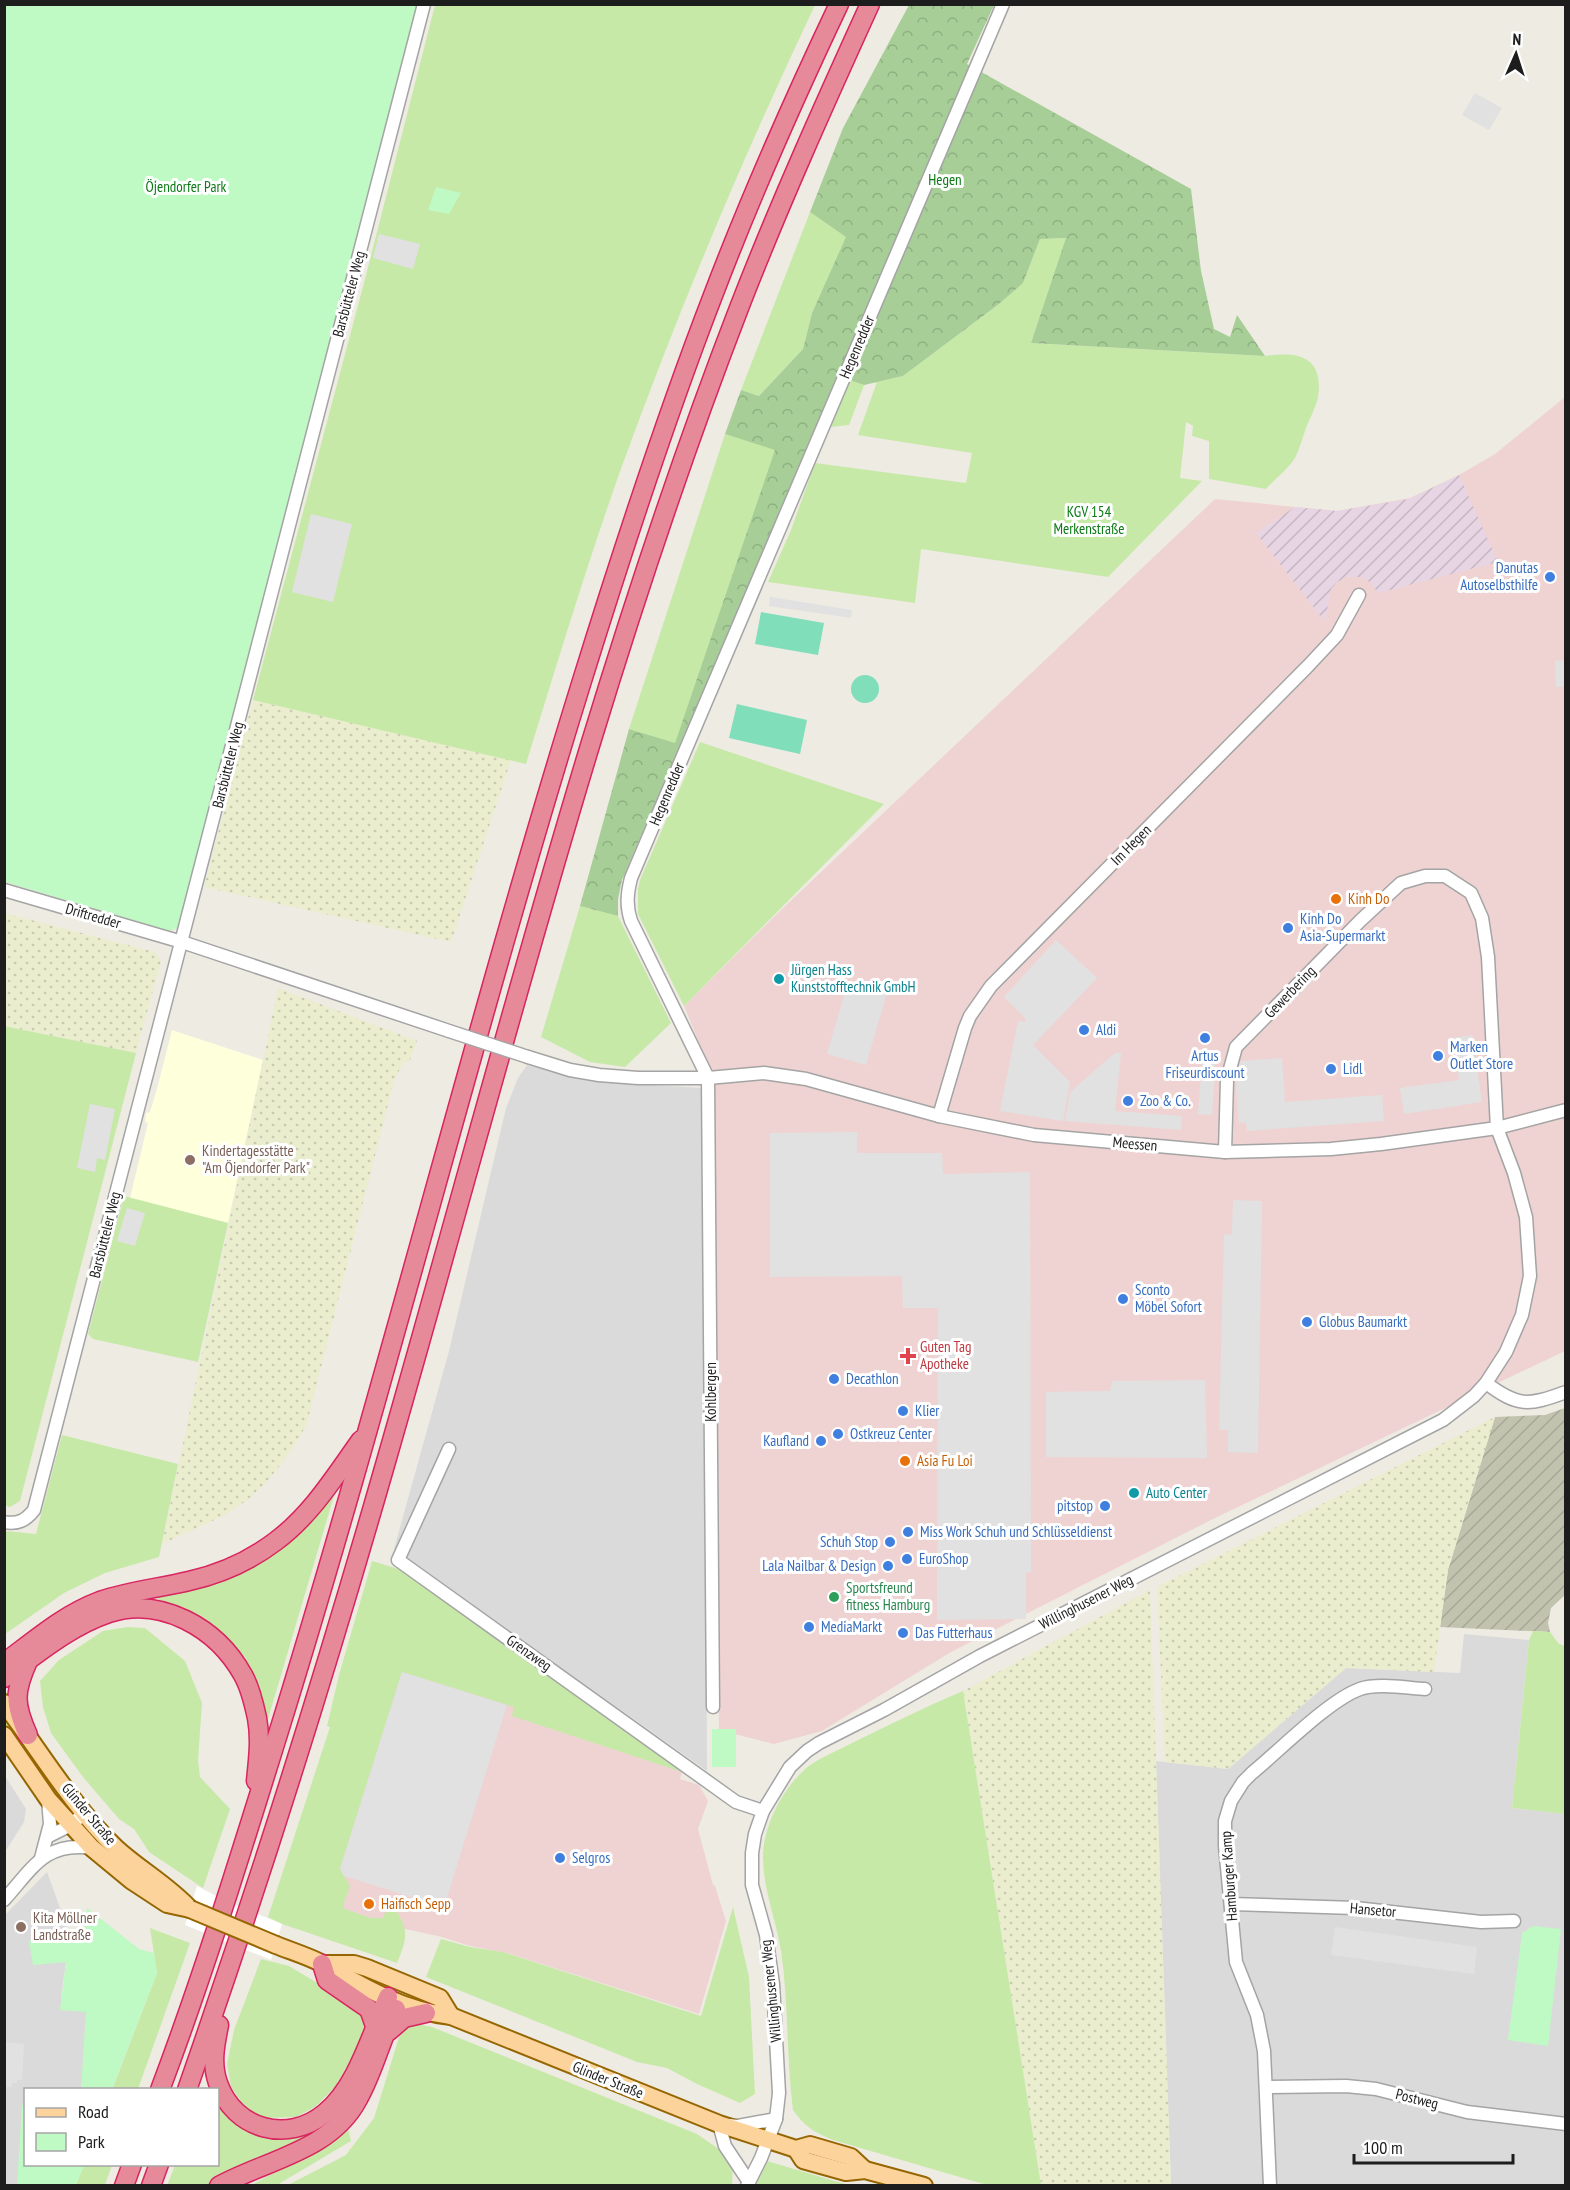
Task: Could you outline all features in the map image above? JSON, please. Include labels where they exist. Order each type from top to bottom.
[{"type":"highway","points":[[161,2088],[253,1816],[313,1623],[541,815],[609,594],[711,299],[761,175],[839,4]]},
{"type":"highway","points":[[188,2088],[229,1970],[324,1672],[566,822],[610,679],[687,449],[739,308],[789,184],[870,4]]},
{"type":"highway","points":[[829,94],[882,4]]},
{"type":"highway","points":[[4,1663],[70,1615],[95,1603],[212,1575],[261,1551],[291,1529],[318,1501],[369,1428]]},
{"type":"highway","points":[[4,1678],[74,1629],[109,1613],[141,1608],[166,1612],[183,1619],[208,1634],[226,1652],[244,1676],[257,1718],[259,1745],[253,1816]]},
{"type":"highway","points":[[4,1648],[39,1636]]},
{"type":"highway","points":[[28,1661],[16,1696],[17,1711],[28,1735]]},
{"type":"highway","points":[[322,1964],[327,1980],[369,2009],[380,2032]]},
{"type":"highway","points":[[229,1970],[213,2056],[214,2066],[218,2083],[231,2108],[254,2126],[273,2130],[295,2128],[314,2121],[326,2113],[350,2083],[380,2032],[404,2018],[426,2013]]},
{"type":"highway","points":[[219,2186],[332,2132],[360,2098],[380,2032],[394,2000]]},
{"type":"highway","points":[[124,2186],[131,2166]]},
{"type":"highway","points":[[151,2186],[158,2166]]},
{"type":"main road","name":"Glinder Straße","points":[[4,1703],[28,1735],[78,1819],[92,1848],[132,1881],[167,1904],[190,1909],[322,1964],[348,1980],[426,2013],[451,2016],[719,2124],[796,2150],[810,2145],[851,2157],[865,2170],[924,2186]]},
{"type":"main road","name":"Glinder Straße","points":[[4,1735],[48,1799],[176,1893],[190,1909]]},
{"type":"main road","name":"Glinder Straße","points":[[322,1964],[354,1964],[440,1998],[451,2016]]},
{"type":"main road","points":[[394,2000],[402,1983]]},
{"type":"street","name":"Barsbütteler Weg","points":[[4,1522],[24,1521],[34,1510],[424,4]]},
{"type":"street","name":"Hegenredder","points":[[708,1078],[631,921],[627,907],[631,878],[1003,4]]},
{"type":"street","name":"Im Hegen","points":[[939,1116],[964,1028],[992,986],[1308,666],[1336,635],[1359,595]]},
{"type":"street","name":"Gewerbering","points":[[1225,1152],[1227,1080],[1236,1047],[1357,923],[1401,884],[1425,876],[1445,876],[1471,893],[1482,918],[1488,957],[1497,1128]]},
{"type":"street","name":"Driftredder","points":[[4,890],[182,942]]},
{"type":"street","points":[[182,942],[570,1070],[638,1078],[708,1078]]},
{"type":"street","name":"Meessen","points":[[708,1078],[764,1073],[806,1079],[939,1116],[1043,1136],[1225,1152],[1331,1149],[1497,1128],[1566,1110]]},
{"type":"street","name":"Kohlbergen","points":[[708,1078],[713,1707]]},
{"type":"street","name":"Willinghusener Weg","points":[[748,2184],[776,2118],[779,2093],[773,1984],[766,1935],[752,1885],[755,1834],[763,1810],[790,1767],[819,1743],[885,1710],[1019,1636],[1434,1425],[1464,1404],[1486,1383],[1506,1352],[1518,1325],[1530,1276],[1527,1217],[1497,1128]]},
{"type":"street","points":[[1486,1383],[1500,1393],[1520,1402],[1540,1401],[1566,1392]]},
{"type":"street","name":"Grenzweg","points":[[449,1449],[398,1560],[736,1802],[763,1810]]},
{"type":"street","name":"Hamburger Kamp","points":[[1270,2186],[1264,2051],[1257,2015],[1236,1962],[1225,1846],[1225,1821],[1231,1801],[1243,1782],[1332,1706],[1360,1689],[1385,1687],[1425,1689]]},
{"type":"street","points":[[41,1858],[50,1824],[48,1799]]},
{"type":"street","points":[[47,1837],[78,1819]]},
{"type":"street","points":[[4,1900],[41,1858],[59,1848],[78,1819]]},
{"type":"street","points":[[59,1848],[92,1848]]},
{"type":"street","name":"Hansetor","points":[[1231,1904],[1355,1908],[1481,1922],[1514,1921]]},
{"type":"street","name":"Postweg","points":[[1267,2087],[1346,2086],[1376,2089],[1467,2112],[1566,2124]]},
{"type":"street","points":[[748,2184],[725,2146],[719,2124],[738,2126],[776,2118]]},
{"type":"shaded area","points":[[1475,93],[1502,108],[1489,130],[1462,115]]},
{"type":"shaded area","points":[[379,234],[420,244],[413,269],[373,258]]},
{"type":"shaded area","points":[[1565,397],[1565,1351],[1215,1518],[951,1652],[822,1731],[774,1744],[719,1730],[714,1080],[684,1006],[782,909],[1215,499],[1337,511],[1410,498],[1459,475],[1495,454]]},
{"type":"shaded area","points":[[1459,475],[1498,562],[1378,593],[1371,583],[1362,577],[1347,577],[1337,582],[1331,589],[1325,622],[1256,533],[1295,507],[1337,511],[1409,499]]},
{"type":"shaded area","points":[[311,514],[352,524],[333,602],[292,592]]},
{"type":"shaded area","points":[[770,597],[852,610],[851,618],[769,606]]},
{"type":"shaded area","points":[[1565,660],[1565,687],[1556,687],[1555,661]]},
{"type":"shaded area","points":[[253,700],[511,760],[451,942],[204,887]]},
{"type":"shaded area","points":[[4,913],[155,952],[161,961],[136,1053],[5,1026]]},
{"type":"shaded area","points":[[1056,940],[1097,978],[1033,1045],[1070,1082],[1063,1121],[1000,1111],[1018,1021],[1025,1022],[1025,1018],[1004,997]]},
{"type":"shaded area","points":[[848,982],[887,993],[866,1065],[827,1054]]},
{"type":"shaded area","points":[[278,988],[417,1041],[409,1063],[404,1061],[394,1081],[306,1426],[289,1454],[265,1484],[246,1501],[223,1516],[162,1544]]},
{"type":"shaded area","name":"Kindertagesstätte \"Am Öjendorfer Park\"","points":[[172,1030],[263,1060],[228,1223],[130,1198],[148,1123],[145,1122],[146,1113],[150,1112]]},
{"type":"shaded area","points":[[1472,1035],[1482,1102],[1404,1114],[1400,1088],[1459,1080],[1453,1038]]},
{"type":"shaded area","points":[[1115,1053],[1121,1053],[1115,1111],[1182,1116],[1181,1130],[1065,1121],[1070,1092]]},
{"type":"shaded area","points":[[1282,1058],[1285,1102],[1382,1095],[1384,1121],[1247,1131],[1246,1122],[1239,1123],[1236,1088],[1241,1061]]},
{"type":"shaded area","points":[[1202,1060],[1216,1061],[1212,1115],[1198,1114]]},
{"type":"shaded area","points":[[527,1065],[573,1077],[611,1083],[704,1088],[707,1771],[394,1549],[449,1351],[506,1108],[518,1078]]},
{"type":"shaded area","points":[[90,1104],[115,1109],[105,1160],[97,1158],[95,1172],[77,1168]]},
{"type":"shaded area","name":"Ostkreuz Center","points":[[857,1132],[857,1153],[942,1153],[943,1174],[1030,1172],[1031,1572],[1026,1573],[1026,1619],[937,1620],[938,1308],[903,1308],[902,1276],[770,1277],[770,1133]]},
{"type":"shaded area","points":[[1233,1200],[1262,1201],[1258,1453],[1228,1452],[1228,1430],[1219,1430],[1224,1235],[1232,1234]]},
{"type":"shaded area","points":[[127,1208],[145,1213],[135,1246],[117,1241]]},
{"type":"shaded area","points":[[1205,1380],[1207,1458],[1046,1457],[1046,1392],[1110,1391],[1112,1381]]},
{"type":"shaded area","points":[[1565,1408],[1565,1595],[1551,1608],[1548,1623],[1550,1632],[1440,1627],[1448,1570],[1495,1417],[1545,1415]]},
{"type":"shaded area","points":[[1495,1417],[1448,1570],[1434,1672],[1346,1668],[1228,1769],[1165,1762],[1157,1587]]},
{"type":"shaded area","points":[[388,1569],[682,1772],[680,1779],[699,1785],[708,1801],[698,1829],[713,1885],[726,1921],[699,2014],[507,1953],[405,1929],[284,1908]]},
{"type":"shaded area","points":[[1150,1590],[1171,2185],[1041,2185],[963,1691]]},
{"type":"shaded area","points":[[1464,1634],[1529,1640],[1512,1808],[1565,1814],[1565,2185],[1171,2185],[1156,1761],[1228,1769],[1346,1668],[1460,1673]]},
{"type":"shaded area","points":[[402,1672],[507,1705],[444,1907],[344,1876],[340,1869]]},
{"type":"shaded area","points":[[5,1776],[26,1809],[24,1822],[5,1852]]},
{"type":"shaded area","points":[[47,1872],[69,1933],[29,1942],[66,1962],[61,1997],[86,2011],[100,2088],[24,2088],[24,2166],[29,2166],[62,2185],[5,2185],[4,1916]]},
{"type":"shaded area","points":[[1335,1927],[1477,1947],[1474,1974],[1331,1955]]},
{"type":"shaded area","points":[[5,2042],[24,2044],[22,2080],[12,2083],[12,2087],[5,2087]]},
{"type":"green space","name":"Öjendorfer Park","points":[[4,5],[422,5],[178,928],[170,931],[5,882]]},
{"type":"green space","points":[[435,5],[815,5],[713,233],[666,349],[622,466],[572,614],[526,764],[253,700]]},
{"type":"green space","name":"Hegen","points":[[909,5],[994,5],[967,64],[1191,189],[1201,271],[1214,329],[1230,337],[1237,315],[1265,356],[1031,343],[1066,238],[1040,239],[1023,283],[999,304],[903,376],[864,385],[838,376],[622,880],[618,899],[618,916],[580,906],[629,729],[675,743],[775,450],[725,434],[741,390],[759,396],[803,349],[812,313],[846,237],[810,212],[843,128]]},
{"type":"green space","points":[[436,187],[461,193],[449,214],[428,210]]},
{"type":"green space","points":[[810,212],[847,237],[812,313],[803,349],[759,396],[741,390]]},
{"type":"green space","name":"KGV 154 Merkenstraße","points":[[1067,238],[1031,343],[1265,356],[1288,355],[1306,359],[1317,373],[1318,397],[1295,458],[1289,466],[1266,489],[1209,479],[1209,441],[1192,436],[1193,426],[1186,422],[1180,478],[1202,481],[1108,577],[921,549],[915,603],[768,582],[791,530],[815,463],[966,483],[972,453],[858,435],[877,382],[903,376],[999,304],[1023,283],[1040,239]]},
{"type":"green space","points":[[850,380],[864,385],[849,425],[831,427]]},
{"type":"green space","points":[[725,434],[776,449],[675,744],[629,729]]},
{"type":"green space","points":[[761,612],[824,623],[818,655],[755,644]]},
{"type":"green space","points":[[865,675],[875,679],[879,689],[875,699],[865,703],[855,699],[851,689],[855,679]]},
{"type":"green space","points":[[737,704],[807,720],[800,754],[729,738]]},
{"type":"green space","points":[[700,742],[884,804],[684,1006],[638,914],[638,889]]},
{"type":"green space","points":[[580,906],[618,916],[671,1023],[625,1067],[590,1062],[541,1037]]},
{"type":"green space","points":[[4,1026],[136,1053],[20,1501],[10,1507],[4,1505]]},
{"type":"green space","points":[[124,1196],[228,1223],[198,1362],[93,1339],[88,1334]]},
{"type":"green space","points":[[62,1435],[178,1464],[159,1557],[105,1573],[64,1593],[5,1634],[5,1531],[36,1534]]},
{"type":"green space","points":[[334,1496],[268,1719],[263,1721],[246,1658],[204,1618],[161,1604],[155,1593],[221,1578],[269,1557],[328,1499]]},
{"type":"green space","points":[[372,1561],[405,1571],[688,1774],[512,1716],[514,1707],[402,1672],[340,1869],[350,1886],[343,1906],[345,1909],[371,1918],[383,1918],[389,1902],[400,1918],[405,1938],[397,1963],[282,1924],[268,1917],[330,1727],[327,1726],[339,1675]]},
{"type":"green space","points":[[127,1627],[145,1628],[185,1661],[202,1703],[198,1760],[200,1777],[230,1809],[203,1888],[149,1852],[134,1829],[119,1819],[83,1777],[51,1733],[43,1707],[40,1681],[59,1660],[103,1631]]},
{"type":"green space","points":[[1533,1631],[1550,1632],[1559,1644],[1565,1646],[1565,1814],[1512,1808],[1529,1640]]},
{"type":"green space","points":[[963,1691],[1041,2185],[987,2185],[833,2140],[810,2128],[793,2110],[784,1971],[763,1866],[764,1842],[775,1810],[794,1781],[812,1764]]},
{"type":"green space","points":[[4,1709],[61,1792],[64,1809],[5,1724]]},
{"type":"green space","points":[[712,1729],[736,1729],[736,1767],[712,1767]]},
{"type":"green space","points":[[733,1907],[749,1977],[755,2094],[740,2103],[667,2068],[637,2062],[426,1977],[441,1939],[470,1947],[503,1952],[701,2016]]},
{"type":"green space","points":[[87,1908],[139,1949],[154,1953],[157,1973],[112,2088],[81,2088],[86,2012],[60,2010],[66,1962],[33,1965],[29,1941],[82,1930]]},
{"type":"green space","points":[[1533,1926],[1561,1929],[1548,2046],[1508,2040],[1522,1933]]},
{"type":"green space","points":[[150,1928],[190,1943],[138,2088],[113,2088],[157,1973]]},
{"type":"green space","points":[[261,1959],[289,1966],[356,2006],[363,2018],[364,2030],[354,2054],[335,2087],[315,2107],[296,2117],[264,2118],[244,2106],[231,2087],[227,2064],[234,2030]]},
{"type":"green space","points":[[412,2023],[432,2027],[697,2134],[726,2154],[733,2162],[732,2186],[286,2186],[346,2155],[374,2118],[401,2031]]},
{"type":"green space","points":[[219,2099],[243,2126],[324,2122],[327,2126],[209,2185],[167,2186],[175,2166],[219,2166]]},
{"type":"green space","points":[[22,2105],[24,2105],[24,2166],[84,2166],[76,2185],[17,2185]]},
{"type":"green space","points":[[348,2128],[351,2141],[277,2185],[250,2186],[310,2152]]},
{"type":"green space","points":[[767,2161],[848,2185],[756,2185]]},
{"type":"green space","points":[[84,2166],[112,2166],[105,2185],[76,2185]]},
{"type":"pier","points":[[197,1886],[226,1901],[282,1924],[271,1960],[185,1925]]},
{"type":"place","name":"Danutas Autoselbsthilfe","points":[[1550,577]]},
{"type":"place","name":"Kinh Do","points":[[1336,899]]},
{"type":"place","name":"Kinh Do Asia-Supermarkt","points":[[1288,928]]},
{"type":"place","name":"Jürgen Hass Kunststofftechnik GmbH","points":[[779,979]]},
{"type":"place","name":"Aldi","points":[[1084,1030]]},
{"type":"place","name":"Artus Friseurdiscount","points":[[1205,1038]]},
{"type":"place","name":"Marken Outlet Store","points":[[1438,1056]]},
{"type":"place","name":"Lidl","points":[[1331,1069]]},
{"type":"place","name":"Zoo & Co.","points":[[1128,1101]]},
{"type":"place","name":"Kindertagesstätte \"Am Öjendorfer Park\"","points":[[190,1160]]},
{"type":"place","name":"Sconto Möbel Sofort","points":[[1123,1299]]},
{"type":"place","name":"Globus Baumarkt","points":[[1307,1322]]},
{"type":"place","name":"Guten Tag Apotheke","points":[[908,1356]]},
{"type":"place","name":"Decathlon","points":[[834,1379]]},
{"type":"place","name":"Klier","points":[[903,1411]]},
{"type":"place","name":"Ostkreuz Center","points":[[838,1434]]},
{"type":"place","name":"Kaufland","points":[[821,1441]]},
{"type":"place","name":"Asia Fu Loi","points":[[905,1461]]},
{"type":"place","name":"Auto Center","points":[[1134,1493]]},
{"type":"place","name":"pitstop","points":[[1105,1506]]},
{"type":"place","name":"Miss Work Schuh und Schlüsseldienst","points":[[908,1532]]},
{"type":"place","name":"Schuh Stop","points":[[890,1542]]},
{"type":"place","name":"EuroShop","points":[[907,1559]]},
{"type":"place","name":"Lala Nailbar & Design","points":[[888,1566]]},
{"type":"place","name":"Sportsfreund fitness Hamburg","points":[[834,1597]]},
{"type":"place","name":"MediaMarkt","points":[[809,1627]]},
{"type":"place","name":"Das Futterhaus","points":[[903,1633]]},
{"type":"place","name":"Selgros","points":[[560,1858]]},
{"type":"place","name":"Haifisch Sepp","points":[[369,1904]]},
{"type":"place","name":"Kita Möllner Landstraße","points":[[21,1927]]}]
